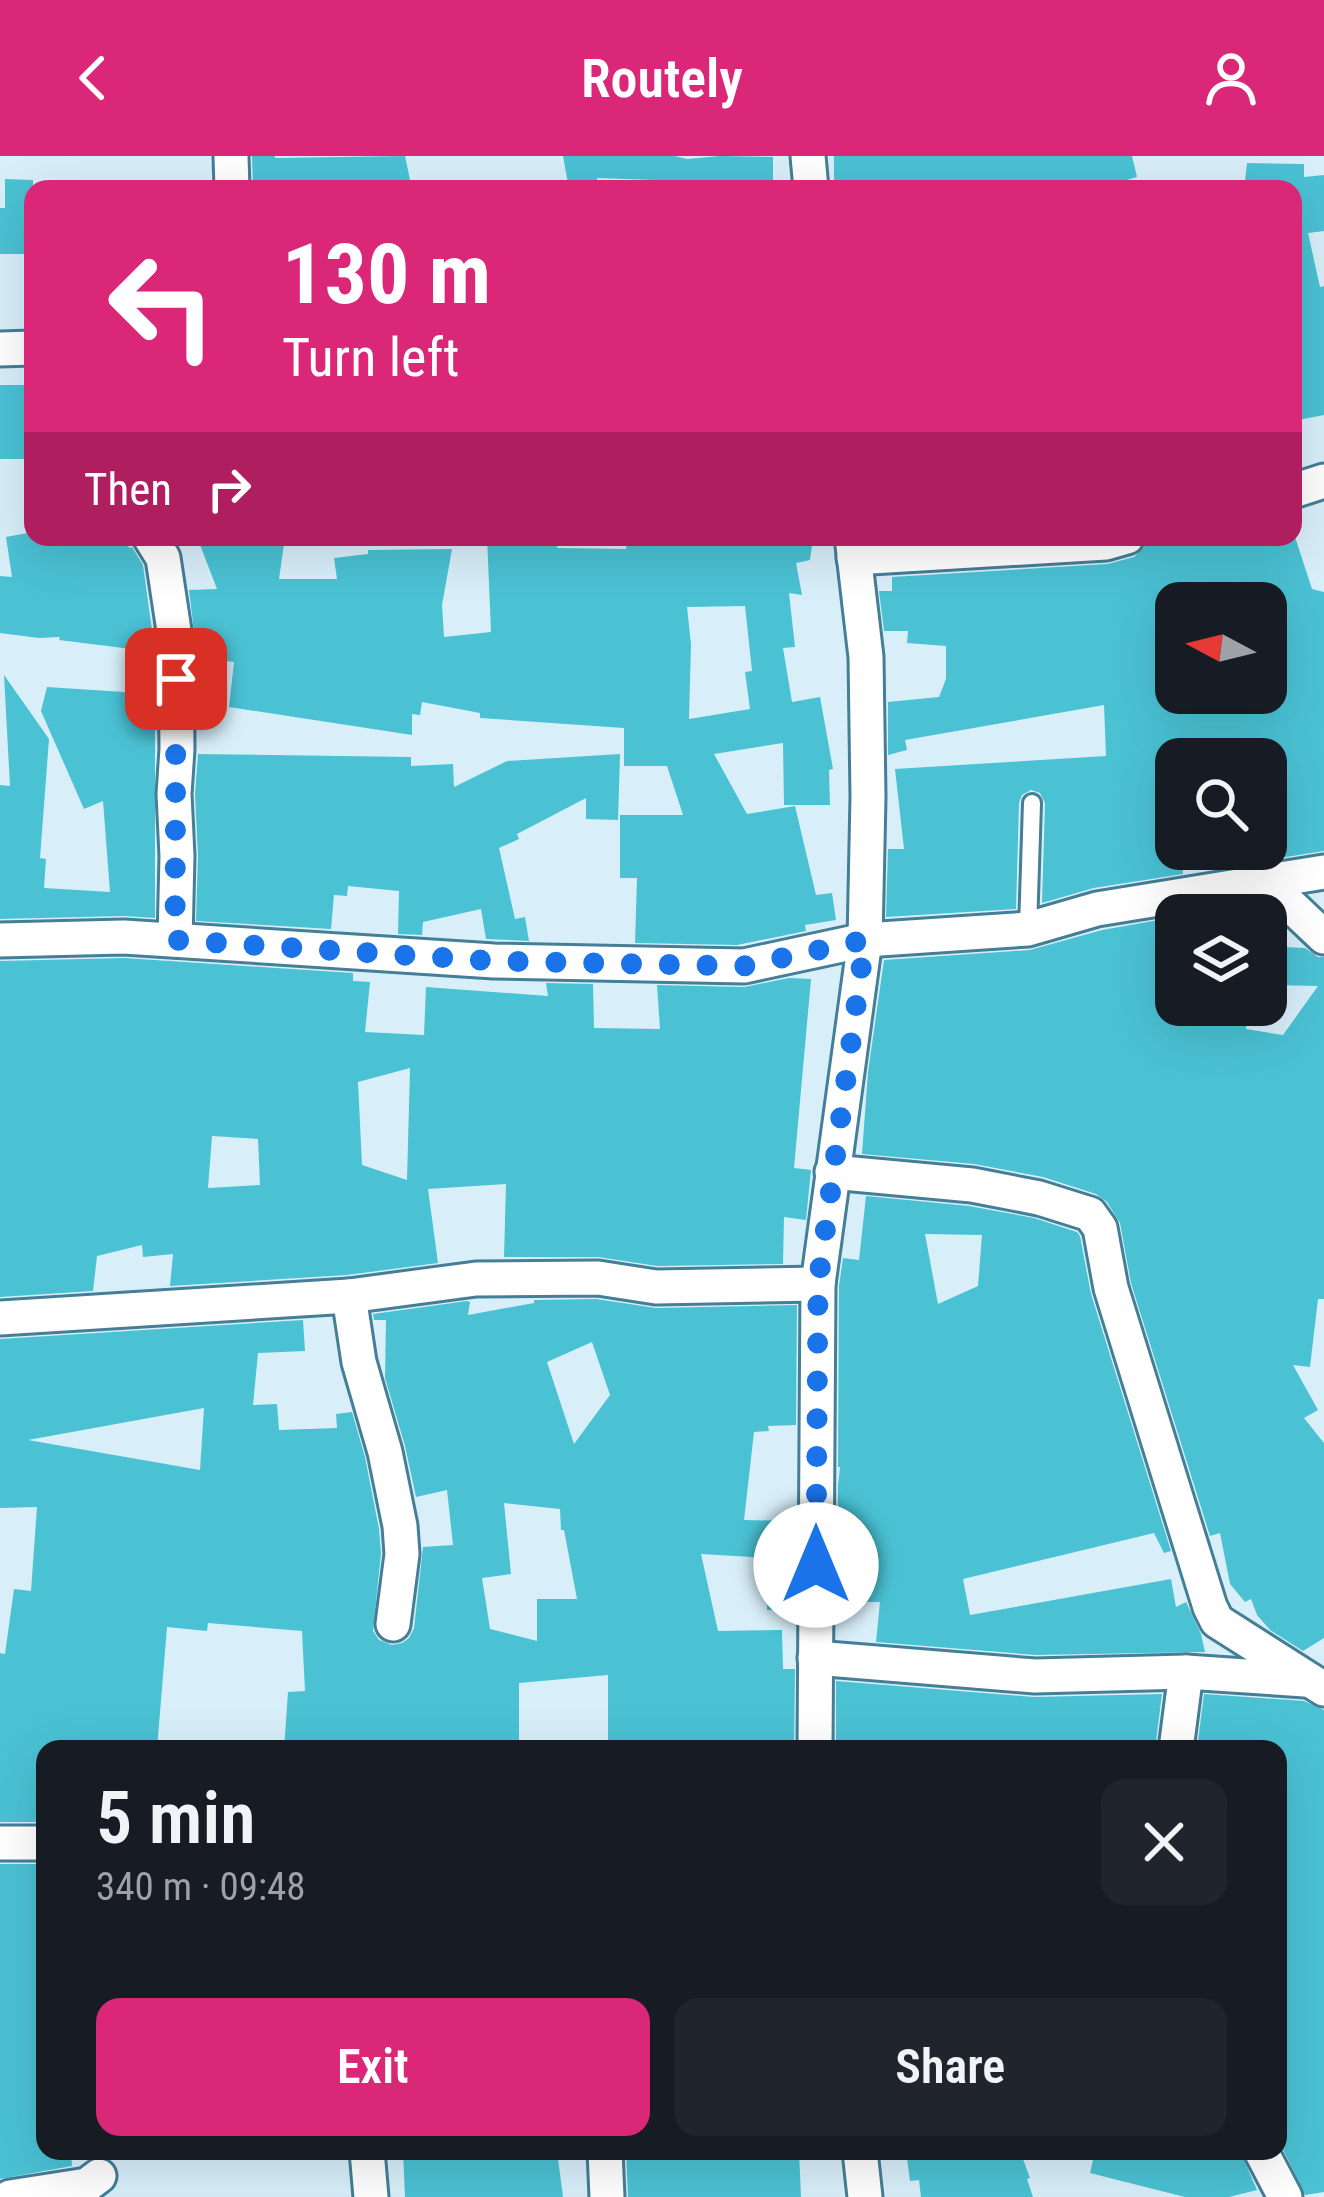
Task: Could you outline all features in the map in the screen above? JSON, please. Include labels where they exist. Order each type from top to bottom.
[{"type":"street","points":[[155,546],[163,559],[176,644],[175,940]]},
{"type":"street","points":[[815,1740],[818,1284],[865,940],[866,657],[853,548],[954,546]]},
{"type":"street","points":[[0,940],[124,937],[494,961],[744,966],[865,940],[1028,929],[1097,909],[1324,872]]},
{"type":"street","points":[[1266,882],[1324,938]]},
{"type":"street","points":[[832,1172],[972,1185],[1090,1214],[1100,1228],[1112,1288],[1210,1607],[1217,1621],[1318,1684]]},
{"type":"street","points":[[0,1318],[349,1295],[476,1279],[598,1278],[656,1287],[818,1284]]},
{"type":"street","points":[[349,1295],[358,1362],[385,1452],[400,1526],[402,1554],[393,1624]]},
{"type":"street","points":[[815,1658],[1035,1676],[1186,1672],[1318,1684]]},
{"type":"street","points":[[1177,1740],[1186,1672]]},
{"type":"street","points":[[0,1843],[36,1843]]},
{"type":"street","points":[[368,2160],[371,2197]]},
{"type":"street","points":[[606,2160],[608,2197]]},
{"type":"street","points":[[861,2160],[866,2197]]},
{"type":"street","points":[[1266,2160],[1285,2197]]},
{"type":"street","points":[[10,2197],[87,2185],[100,2175]]},
{"type":"lane","points":[[1028,929],[1032,802]]},
{"type":"building","points":[[252,156],[405,156],[410,180],[253,180]]},
{"type":"building","points":[[563,156],[773,157],[773,180],[567,180]]},
{"type":"building","points":[[834,156],[1132,156],[1137,177],[1127,180],[834,180]]},
{"type":"building","points":[[1247,163],[1304,164],[1304,177],[1324,175],[1324,231],[1308,233],[1320,287],[1324,286],[1324,415],[1302,419],[1302,180],[1245,180]]},
{"type":"building","points":[[5,179],[33,180],[24,180],[24,254],[0,254],[0,208],[5,208]]},
{"type":"building","points":[[0,385],[24,385],[24,459],[0,459]]},
{"type":"building","points":[[24,534],[24,546],[132,547],[143,565],[155,652],[0,633],[0,576],[12,577],[6,537]]},
{"type":"building","points":[[200,546],[284,546],[279,579],[337,579],[334,558],[368,554],[368,550],[452,549],[442,605],[444,637],[491,632],[487,546],[812,546],[810,560],[796,563],[802,595],[789,593],[795,647],[783,648],[792,702],[820,697],[833,769],[829,770],[830,805],[784,805],[783,743],[714,754],[747,814],[795,806],[816,895],[832,893],[836,920],[737,945],[635,943],[637,878],[620,878],[620,815],[683,815],[667,766],[624,766],[624,728],[480,718],[480,713],[422,702],[420,715],[412,714],[412,735],[229,707],[234,662],[197,657],[189,590],[217,589]],"holes":[[[745,606],[752,671],[745,672],[750,709],[689,719],[687,607]]]},
{"type":"building","points":[[1145,546],[1298,546],[1312,589],[1324,592],[1324,851],[1287,857],[1287,738],[1155,738],[1155,870],[1183,870],[1183,874],[1094,888],[1042,903],[1045,803],[1040,793],[1031,790],[1019,803],[1016,909],[886,917],[888,849],[904,849],[895,769],[1106,756],[1104,705],[905,740],[907,750],[888,755],[888,702],[939,697],[946,679],[946,646],[907,643],[908,631],[884,631],[879,591],[892,591],[892,577],[1108,564],[1134,557]]},
{"type":"building","points":[[4,675],[49,739],[40,858],[46,859],[44,888],[110,892],[103,801],[84,809],[41,711],[47,687],[155,694],[155,918],[0,919],[0,785],[10,786]]},
{"type":"building","points":[[198,754],[411,757],[411,766],[453,764],[454,787],[507,761],[620,754],[618,820],[586,819],[586,798],[499,848],[515,919],[525,917],[529,941],[486,939],[481,909],[423,922],[422,935],[398,934],[399,891],[348,886],[347,896],[334,895],[331,929],[196,921]]},
{"type":"building","points":[[1155,921],[1155,1026],[1246,1026],[1283,1035],[1318,986],[1287,985],[1287,947],[1305,948],[1324,957],[1324,1299],[1318,1299],[1310,1367],[1293,1365],[1318,1410],[1304,1418],[1324,1443],[1324,1638],[1303,1651],[1270,1630],[1251,1599],[1245,1602],[1230,1584],[1220,1533],[1210,1536],[1131,1283],[1120,1223],[1107,1202],[1043,1177],[974,1164],[862,1154],[884,960],[1030,950]]},
{"type":"building","points":[[124,958],[353,973],[353,981],[370,982],[365,1032],[424,1035],[426,987],[548,996],[546,983],[593,984],[594,1028],[660,1029],[657,985],[744,987],[789,978],[811,979],[794,1168],[811,1170],[806,1220],[784,1217],[783,1264],[657,1266],[598,1257],[504,1257],[506,1184],[428,1189],[438,1263],[347,1275],[170,1286],[173,1254],[143,1257],[142,1245],[97,1256],[93,1291],[0,1297],[0,961]],"holes":[[[410,1068],[407,1180],[362,1165],[358,1082]],[[212,1136],[258,1139],[260,1185],[208,1188]]]},
{"type":"building","points":[[866,1196],[969,1206],[1077,1232],[1091,1294],[1171,1551],[1164,1553],[1154,1533],[963,1579],[970,1615],[1171,1579],[1176,1607],[1186,1602],[1205,1652],[1036,1655],[876,1642],[880,1602],[837,1602],[839,1286],[843,1258],[859,1260]],"holes":[[[925,1234],[982,1235],[978,1286],[938,1304]]]},
{"type":"building","points":[[596,1299],[656,1308],[797,1305],[796,1425],[768,1426],[769,1431],[754,1432],[744,1520],[795,1521],[795,1611],[767,1610],[767,1558],[701,1554],[718,1631],[782,1630],[783,1669],[795,1669],[794,1740],[608,1740],[608,1675],[519,1683],[519,1740],[285,1740],[288,1692],[305,1691],[302,1631],[208,1623],[207,1631],[167,1627],[158,1740],[36,1740],[36,1822],[0,1822],[0,1653],[5,1654],[14,1589],[31,1591],[37,1507],[0,1508],[0,1339],[303,1320],[305,1351],[258,1353],[253,1405],[277,1404],[279,1430],[337,1428],[336,1414],[352,1412],[379,1529],[373,1631],[379,1640],[392,1645],[409,1638],[414,1628],[423,1547],[453,1545],[447,1490],[416,1497],[385,1378],[386,1320],[374,1320],[373,1314],[467,1301],[468,1315],[534,1303]],"holes":[[[592,1342],[610,1395],[574,1444],[547,1362]],[[204,1408],[200,1470],[28,1440]],[[504,1503],[560,1509],[577,1599],[537,1599],[537,1641],[490,1629],[482,1578],[511,1574]]]},
{"type":"building","points":[[836,1681],[1034,1697],[1162,1694],[1156,1740],[836,1740]]},
{"type":"building","points":[[1204,1694],[1304,1701],[1324,1710],[1324,2192],[1305,2195],[1287,2158],[1287,1740],[1198,1740]]},
{"type":"building","points":[[0,1864],[36,1864],[36,2160],[72,2160],[72,2166],[0,2179]]},
{"type":"building","points":[[403,2160],[558,2160],[563,2197],[405,2197]]},
{"type":"building","points":[[626,2160],[799,2160],[801,2197],[628,2197]]},
{"type":"building","points":[[907,2160],[1023,2160],[1033,2197],[921,2197],[919,2180],[910,2181]]},
{"type":"building","points":[[1093,2160],[1244,2160],[1257,2190],[1229,2197],[1185,2197],[1090,2173]]},
{"type":"route","points":[[176,679],[175,940],[494,961],[744,966],[865,940],[818,1284],[816,1565]]}]
